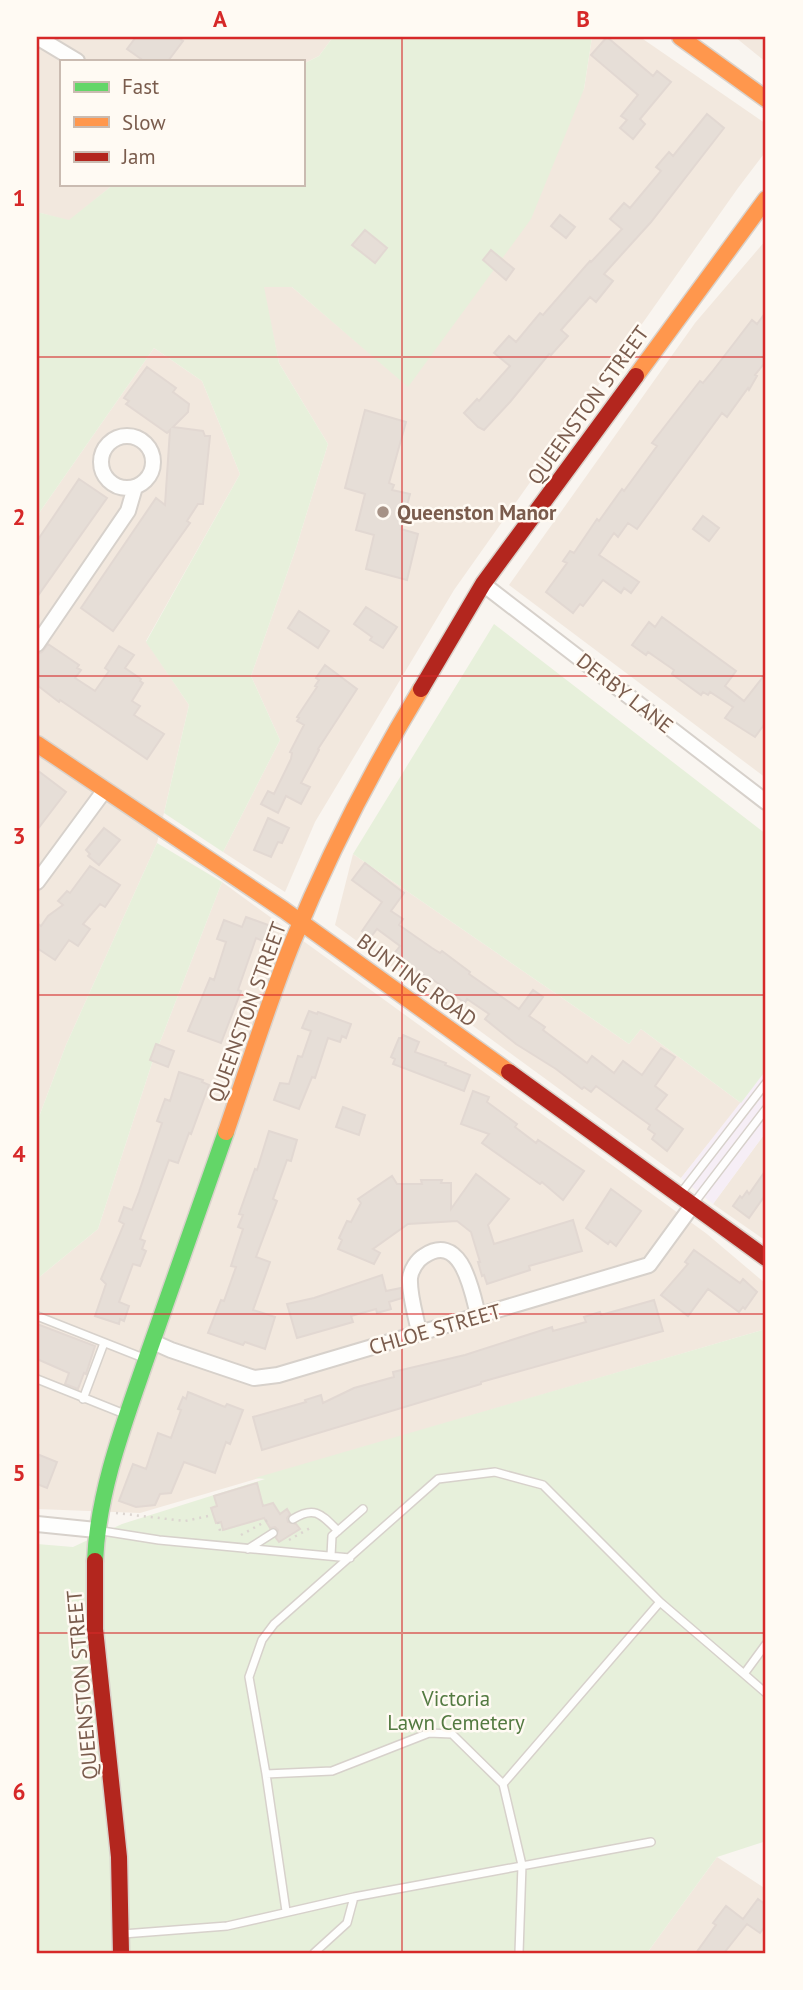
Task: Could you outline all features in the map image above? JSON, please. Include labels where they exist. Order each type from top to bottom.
[{"type":"main road","points":[[682,37],[766,99]]},
{"type":"main road","points":[[736,78],[766,110]]},
{"type":"main road","points":[[746,225],[766,190]]},
{"type":"main road","name":"QUEENSTON STREET","points":[[121,1953],[119,1857],[95,1629],[96,1530],[111,1463],[127,1415],[301,922],[373,769],[483,584],[766,200]]},
{"type":"main road","name":"BUNTING ROAD","points":[[37,744],[301,922],[766,1258]]},
{"type":"street","points":[[37,37],[75,60]]},
{"type":"street","points":[[37,644],[128,510],[135,487]]},
{"type":"street","name":"DERBY LANE","points":[[483,584],[765,797]]},
{"type":"street","points":[[37,882],[104,790]]},
{"type":"street","name":"CHLOE STREET","points":[[153,1342],[254,1378],[278,1375],[478,1315],[532,1302],[649,1265],[685,1201]]},
{"type":"street","points":[[419,1332],[410,1278],[416,1262],[435,1251],[446,1251],[457,1257],[466,1271],[478,1315]]},
{"type":"street","points":[[37,1524],[96,1530]]},
{"type":"lane","points":[[685,1201],[766,1083]]},
{"type":"lane","points":[[685,1201],[766,1109]]},
{"type":"lane","points":[[37,1315],[146,1359]]},
{"type":"lane","points":[[83,1399],[104,1343]]},
{"type":"lane","points":[[37,1379],[127,1415]]},
{"type":"lane","points":[[286,1911],[249,1677],[262,1640],[274,1624],[438,1479],[495,1472],[543,1485],[660,1602],[766,1693]]},
{"type":"lane","points":[[331,1556],[332,1536],[363,1509]]},
{"type":"lane","points":[[293,1519],[304,1513],[314,1512],[323,1516],[338,1531]]},
{"type":"lane","points":[[96,1530],[159,1540],[349,1558]]},
{"type":"lane","points":[[248,1549],[273,1533]]},
{"type":"lane","points":[[503,1784],[660,1602]]},
{"type":"lane","points":[[744,1674],[766,1644]]},
{"type":"lane","points":[[266,1773],[332,1771],[429,1733],[452,1734],[503,1784],[522,1865],[519,1953]]},
{"type":"lane","points":[[122,1934],[227,1926],[354,1897],[651,1842]]},
{"type":"lane","points":[[314,1953],[347,1923],[354,1897]]},
{"type":"path","points":[[116,1513],[185,1521],[213,1515]]},
{"type":"path","points":[[239,1536],[268,1520]]},
{"type":"path","points":[[218,1522],[222,1536],[229,1537]]},
{"type":"path","points":[[284,1543],[310,1528]]},
{"type":"shaded area","points":[[37,37],[333,37],[319,56],[304,64],[304,60],[60,60],[60,186],[112,186],[69,221],[37,212]]},
{"type":"shaded area","points":[[592,37],[640,37],[766,124],[766,151],[454,590],[315,822],[285,892],[223,852],[280,740],[251,676],[296,548],[328,444],[279,363],[263,287],[292,287],[408,386],[584,89]]},
{"type":"shaded area","points":[[735,37],[766,37],[766,62]]},
{"type":"shaded area","points":[[766,240],[766,778],[509,585],[695,323]]},
{"type":"shaded area","points":[[154,348],[202,381],[240,474],[146,641],[189,705],[157,843],[66,1045],[37,1122],[37,516]]},
{"type":"shaded area","points":[[353,854],[629,1044],[641,1029],[741,1103],[681,1178],[335,925]]},
{"type":"shaded area","points":[[222,882],[707,1234],[766,1284],[766,1329],[140,1513],[37,1509],[37,1279],[98,1229],[153,1060]]},
{"type":"shaded area","points":[[766,1070],[766,1132],[713,1204],[681,1178]]},
{"type":"shaded area","points":[[766,1132],[766,1241],[713,1204]]},
{"type":"shaded area","points":[[717,1857],[766,1889],[766,1953],[647,1953]]},
{"type":"green space","points":[[333,37],[592,37],[584,89],[531,219],[408,387],[292,287],[264,287],[279,363],[328,444],[296,548],[251,676],[280,740],[223,852],[164,813],[189,705],[146,642],[240,474],[202,381],[154,348],[37,516],[37,212],[69,220],[112,186],[304,186],[304,64],[319,56]]},
{"type":"green space","points":[[494,624],[766,834],[766,1070],[741,1103],[641,1029],[629,1044],[353,854]]},
{"type":"green space","points":[[157,843],[222,882],[153,1060],[98,1229],[37,1279],[37,1122],[66,1045]]},
{"type":"green space","name":"Victoria Lawn Cemetery","points":[[766,1329],[766,1841],[717,1857],[647,1953],[37,1953],[37,1544],[73,1547],[122,1524],[265,1479],[255,1478]]},
{"type":"building","points":[[136,37],[177,37],[183,41],[169,60],[143,60],[127,49]]},
{"type":"building","points":[[607,37],[653,76],[657,71],[671,82],[640,119],[645,124],[633,139],[620,128],[627,120],[621,116],[638,95],[591,55]]},
{"type":"building","points":[[707,114],[724,128],[651,222],[604,274],[613,281],[596,302],[590,297],[561,330],[568,336],[551,355],[549,354],[510,402],[484,430],[478,427],[464,413],[477,399],[479,401],[510,366],[494,353],[509,336],[516,342],[540,313],[543,315],[622,229],[610,219],[624,203],[630,208],[661,171],[656,167],[669,152],[673,156]]},
{"type":"building","points":[[560,215],[575,227],[566,238],[551,226]]},
{"type":"building","points":[[365,230],[387,248],[375,263],[352,245]]},
{"type":"building","points":[[491,250],[514,269],[506,280],[483,260]]},
{"type":"building","points":[[766,312],[766,361],[755,375],[757,376],[749,390],[748,388],[727,417],[722,413],[637,529],[628,523],[618,537],[614,533],[599,555],[639,582],[631,593],[624,588],[621,593],[603,580],[583,606],[580,604],[573,613],[546,592],[567,563],[563,561],[570,551],[574,553],[597,519],[599,521],[622,489],[624,491],[657,446],[652,443],[700,381],[703,383],[752,320],[757,324]]},
{"type":"building","points":[[147,367],[176,388],[173,392],[189,404],[188,412],[173,427],[203,431],[205,436],[210,436],[203,504],[198,504],[187,521],[190,523],[113,631],[81,608],[156,498],[165,505],[170,430],[167,433],[126,404],[129,401],[124,398]]},
{"type":"building","name":"Queenston Manor","points":[[365,410],[406,422],[389,483],[394,485],[392,490],[410,494],[401,529],[418,534],[407,580],[366,569],[374,535],[356,530],[365,494],[345,488]]},
{"type":"building","points":[[79,479],[107,498],[37,597],[37,541]]},
{"type":"building","points":[[703,516],[719,528],[709,541],[693,529]]},
{"type":"building","points":[[366,607],[397,627],[383,648],[370,640],[372,637],[354,624]]},
{"type":"building","points":[[299,611],[329,631],[318,648],[288,628]]},
{"type":"building","points":[[662,617],[736,671],[725,686],[744,701],[766,673],[766,722],[755,737],[725,718],[733,707],[710,692],[708,695],[703,692],[701,695],[672,674],[674,670],[648,652],[646,655],[632,645],[649,622],[655,627]]},
{"type":"building","points":[[48,644],[79,665],[77,668],[81,670],[75,678],[95,691],[109,671],[105,668],[119,646],[134,655],[125,668],[143,683],[132,701],[140,706],[134,715],[164,734],[147,759],[37,685],[37,654]]},
{"type":"building","points":[[325,665],[357,689],[318,749],[301,783],[310,787],[301,804],[286,796],[278,813],[261,804],[268,791],[274,794],[291,759],[290,752],[304,725],[297,721],[297,717],[317,687],[315,686],[319,680],[316,678]]},
{"type":"building","points":[[37,770],[66,792],[37,830]]},
{"type":"building","points":[[268,818],[289,828],[271,857],[254,850]]},
{"type":"building","points":[[104,828],[120,840],[99,865],[88,856],[90,854],[86,850]]},
{"type":"building","points":[[365,863],[404,893],[391,911],[403,919],[399,925],[440,953],[442,951],[470,972],[469,974],[519,1009],[533,990],[543,997],[529,1016],[587,1063],[592,1056],[614,1073],[623,1061],[642,1075],[661,1048],[675,1057],[655,1086],[667,1095],[656,1109],[683,1129],[667,1151],[652,1139],[655,1134],[648,1129],[650,1125],[596,1086],[591,1092],[584,1087],[582,1089],[516,1044],[485,1019],[489,1014],[467,999],[465,1003],[393,955],[400,946],[377,929],[370,938],[362,931],[382,902],[352,880]]},
{"type":"building","points":[[90,866],[120,885],[105,907],[100,904],[83,924],[90,929],[78,946],[69,940],[55,960],[37,948],[37,923],[41,926],[48,916],[63,905],[58,901],[67,891],[70,893]]},
{"type":"building","points":[[246,917],[274,927],[268,943],[256,938],[238,990],[241,991],[221,1043],[188,1031],[210,978],[214,980],[226,942],[217,939],[224,920],[242,927]]},
{"type":"building","points":[[309,1011],[351,1024],[346,1038],[342,1036],[340,1042],[328,1038],[315,1078],[312,1077],[299,1109],[274,1100],[280,1083],[289,1084],[298,1056],[302,1057],[311,1031],[302,1028]]},
{"type":"building","points":[[403,1035],[419,1042],[415,1052],[470,1075],[464,1091],[393,1064],[395,1059],[391,1057]]},
{"type":"building","points":[[156,1044],[174,1051],[168,1067],[150,1060]]},
{"type":"building","points":[[179,1072],[203,1080],[202,1082],[209,1085],[178,1163],[169,1160],[140,1239],[145,1241],[142,1249],[146,1251],[140,1266],[133,1264],[119,1302],[129,1306],[124,1321],[120,1319],[119,1324],[95,1316],[106,1284],[101,1279],[124,1224],[119,1221],[124,1207],[132,1210],[139,1192],[162,1123],[157,1121],[165,1099],[170,1101]]},
{"type":"building","points":[[473,1091],[489,1097],[487,1102],[517,1124],[515,1127],[536,1143],[538,1140],[584,1171],[563,1200],[542,1182],[540,1184],[482,1143],[489,1134],[461,1124]]},
{"type":"building","points":[[343,1107],[365,1115],[359,1135],[336,1127]]},
{"type":"building","points":[[269,1131],[297,1140],[291,1161],[287,1160],[273,1199],[277,1201],[256,1257],[270,1262],[253,1310],[275,1317],[265,1349],[208,1333],[221,1300],[224,1301],[236,1267],[231,1266],[243,1229],[238,1227],[243,1215],[239,1214]]},
{"type":"building","points":[[766,1170],[766,1194],[749,1218],[733,1206],[740,1196],[742,1198],[747,1191],[749,1194]]},
{"type":"building","points":[[476,1174],[509,1199],[488,1225],[494,1244],[573,1220],[582,1251],[529,1266],[530,1270],[487,1284],[484,1275],[482,1276],[471,1232],[457,1221],[408,1224],[373,1249],[380,1253],[374,1264],[338,1249],[342,1240],[339,1238],[347,1221],[351,1222],[361,1203],[358,1199],[392,1176],[397,1184],[422,1184],[421,1180],[451,1183],[451,1209]]},
{"type":"building","points":[[611,1189],[641,1211],[616,1246],[610,1241],[608,1244],[586,1228]]},
{"type":"building","points":[[694,1250],[740,1283],[743,1279],[757,1292],[745,1309],[743,1307],[739,1312],[708,1289],[688,1316],[661,1295],[688,1264],[685,1262]]},
{"type":"building","points":[[382,1275],[386,1291],[401,1288],[402,1298],[389,1302],[391,1309],[377,1313],[376,1309],[351,1316],[353,1322],[297,1338],[287,1304],[314,1298]]},
{"type":"building","points":[[654,1300],[663,1331],[481,1382],[262,1450],[253,1417],[321,1395],[323,1403],[354,1388],[394,1377],[393,1372],[465,1355],[552,1327],[553,1331],[586,1322],[584,1317]]},
{"type":"building","points":[[37,1324],[95,1346],[78,1389],[65,1384],[69,1373],[37,1359]]},
{"type":"building","points":[[188,1392],[225,1407],[227,1404],[243,1410],[230,1444],[226,1442],[215,1473],[184,1462],[171,1493],[160,1494],[155,1505],[136,1507],[119,1501],[133,1464],[146,1469],[158,1433],[171,1438],[181,1410],[178,1409]]},
{"type":"building","points":[[37,1454],[57,1462],[47,1488],[37,1484]]},
{"type":"building","points":[[257,1483],[263,1506],[273,1503],[280,1514],[287,1509],[290,1514],[288,1522],[296,1524],[300,1529],[279,1542],[276,1538],[278,1530],[275,1527],[270,1528],[264,1518],[223,1530],[221,1522],[216,1523],[211,1508],[217,1506],[214,1496]]},
{"type":"building","points":[[758,1899],[766,1905],[766,1925],[760,1933],[747,1924],[724,1953],[696,1953],[726,1906],[743,1919]]},
{"type":"traffic: fast","points":[[95,1561],[101,1508],[114,1456],[226,1132]]},
{"type":"traffic: slow","points":[[680,37],[766,99]]},
{"type":"traffic: slow","points":[[636,376],[766,199]]},
{"type":"traffic: slow","points":[[226,1132],[275,988],[321,876],[385,750],[421,689]]},
{"type":"traffic: slow","points":[[37,744],[284,910],[509,1072]]},
{"type":"traffic: jam","points":[[421,689],[483,584],[636,376]]},
{"type":"traffic: jam","points":[[509,1072],[766,1258]]},
{"type":"traffic: jam","points":[[95,1561],[95,1629],[119,1857],[121,1953]]},
{"type":"place","name":"Queenston Manor","points":[[383,512]]}]
